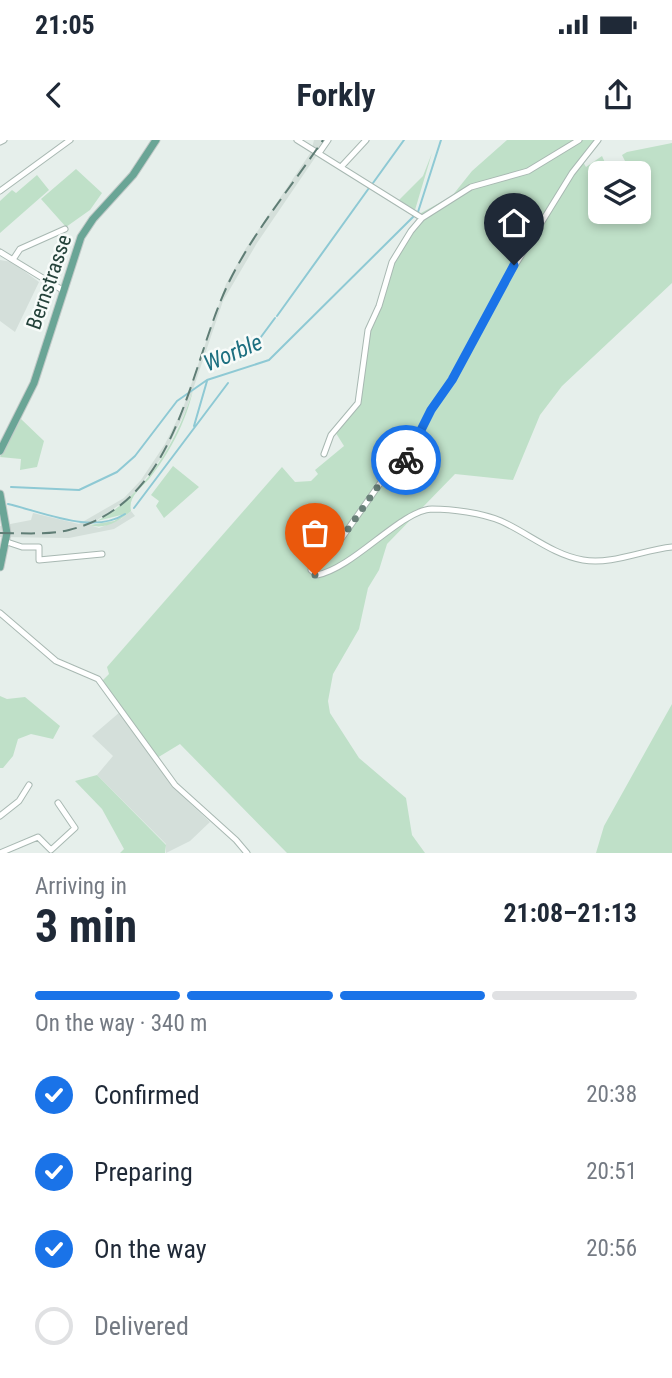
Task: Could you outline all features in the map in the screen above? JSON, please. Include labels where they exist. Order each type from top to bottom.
[{"type":"main road","name":"Bernstrasse","points":[[0,450],[30,392],[78,244],[87,227],[125,185],[155,141]]},
{"type":"main road","points":[[0,494],[6,542],[0,567]]},
{"type":"street","points":[[0,191],[70,140]]},
{"type":"street","points":[[297,140],[418,215]]},
{"type":"street","points":[[319,153],[328,140]]},
{"type":"street","points":[[341,167],[366,140]]},
{"type":"street","points":[[324,454],[331,435],[356,406],[368,330],[393,262],[418,215],[471,187],[528,171],[579,140]]},
{"type":"street","points":[[598,140],[572,173],[523,251],[452,380],[431,410],[405,462],[381,482],[341,539],[313,560],[311,570],[317,576],[329,571],[372,546],[412,516],[430,509],[498,520],[555,551],[580,560],[609,561],[638,551],[672,547]]},
{"type":"street","points":[[14,258],[20,249],[65,229]]},
{"type":"street","points":[[0,252],[14,258],[64,291]]},
{"type":"street","points":[[6,542],[22,547],[39,547],[39,560],[102,554]]},
{"type":"street","points":[[0,614],[56,661],[97,679],[175,785],[247,853]]},
{"type":"street","points":[[0,817],[19,802],[29,785]]},
{"type":"street","points":[[0,853],[38,837],[51,850],[75,828],[58,803]]},
{"type":"shaded area","points":[[314,140],[327,140],[257,243],[223,301],[186,410],[165,453],[132,496],[90,525],[99,528],[121,519],[131,511],[135,516],[114,529],[69,538],[0,537],[0,526],[31,520],[33,513],[79,524],[124,498],[141,480],[165,444],[183,408],[226,284],[246,248],[311,152]]},
{"type":"shaded area","points":[[0,260],[12,262],[39,282],[15,332],[0,321]]},
{"type":"shaded area","points":[[120,712],[173,787],[210,822],[190,841],[166,853],[166,844],[97,775],[113,756],[92,736]]},
{"type":"green space","points":[[507,140],[600,140],[583,162],[586,167],[588,166],[588,224],[651,224],[651,161],[625,161],[622,155],[672,143],[672,283],[562,386],[540,415],[513,480],[455,474],[387,544],[379,570],[368,588],[359,629],[333,674],[328,701],[330,713],[359,758],[406,798],[412,835],[425,853],[287,853],[180,744],[157,758],[102,681],[109,674],[107,667],[282,467],[295,482],[311,481],[318,474],[315,470],[344,446],[334,430],[358,403],[365,342],[388,273],[421,213],[452,196],[472,171]]},
{"type":"green space","points":[[432,153],[415,210],[399,200],[423,176]]},
{"type":"green space","points":[[76,169],[102,193],[90,210],[66,227],[41,199]]},
{"type":"green space","points":[[37,175],[49,190],[0,233],[0,201],[12,190],[16,193]]},
{"type":"green space","points":[[193,390],[176,437],[149,479],[133,497],[131,511],[112,524],[90,525],[114,521],[125,514],[97,521],[115,510],[130,496],[157,465],[178,429]]},
{"type":"green space","points":[[21,419],[44,441],[37,467],[20,470],[21,459],[0,457]]},
{"type":"green space","points":[[173,466],[199,487],[164,518],[156,506],[159,501],[151,495]]},
{"type":"green space","points":[[0,696],[7,699],[25,697],[60,726],[53,739],[31,734],[18,739],[13,756],[3,768],[0,768]]},
{"type":"green space","points":[[672,704],[672,853],[596,853],[604,826]]},
{"type":"green space","points":[[97,775],[166,845],[165,853],[120,853],[124,849],[102,809],[75,781]]},
{"type":"waterway","points":[[373,183],[404,140]]},
{"type":"waterway","name":"Worble","points":[[418,212],[441,140]]},
{"type":"waterway","points":[[277,316],[369,188]]},
{"type":"waterway","name":"Worble","points":[[11,487],[79,490],[117,472],[135,456],[177,401],[207,380],[269,360],[414,216]]},
{"type":"waterway","points":[[252,349],[275,318]]},
{"type":"waterway","points":[[194,426],[207,381]]},
{"type":"waterway","points":[[134,508],[228,383]]},
{"type":"waterway","points":[[8,504],[83,522],[112,520],[125,514]]},
{"type":"railway","points":[[0,533],[69,530],[106,515],[135,492],[158,462],[175,428],[215,316],[239,263],[323,140]]},
{"type":"way so far","points":[[315,575],[311,567],[313,560],[341,539],[381,482],[406,460]]},
{"type":"route","points":[[406,460],[431,410],[452,380],[514,265]]}]
